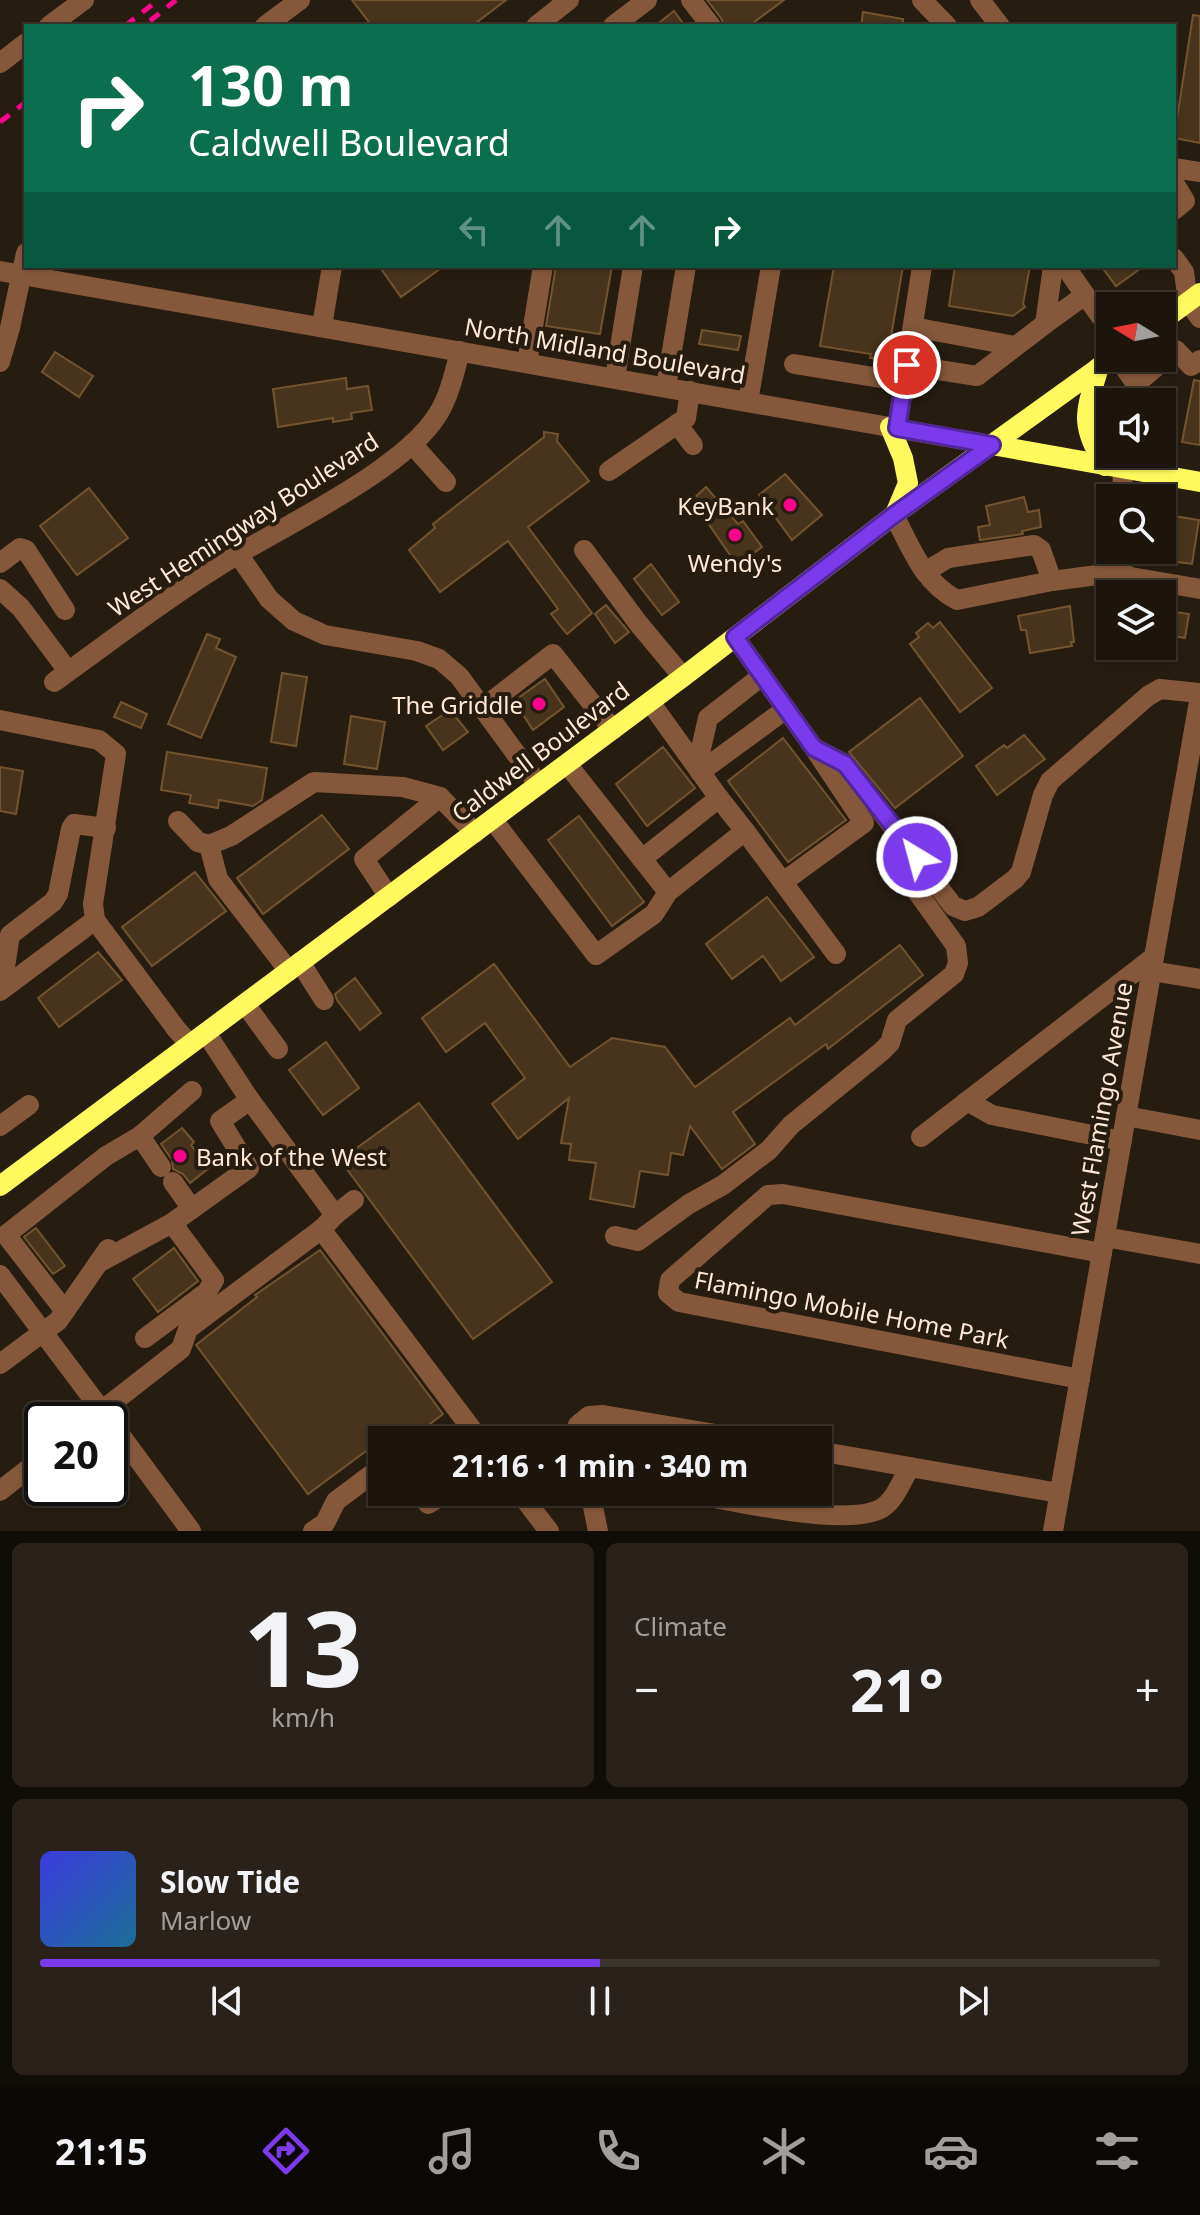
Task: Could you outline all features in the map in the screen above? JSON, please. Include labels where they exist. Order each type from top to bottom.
[{"type":"main road","points":[[1176,314],[1196,305]]},
{"type":"main road","name":"Caldwell Boulevard","points":[[0,1186],[613,730],[894,515],[1096,370]]},
{"type":"main road","points":[[1096,443],[1086,430],[1088,407],[1102,372]]},
{"type":"main road","points":[[893,428],[908,483],[894,515]]},
{"type":"main road","name":"North Midland Boulevard","points":[[992,445],[1096,464]]},
{"type":"main road","name":"North Midland Boulevard","points":[[1162,468],[1200,482]]},
{"type":"street","points":[[52,24],[84,0]]},
{"type":"street","points":[[268,24],[300,0]]},
{"type":"street","points":[[539,24],[569,0]]},
{"type":"street","points":[[616,24],[647,0]]},
{"type":"street","points":[[691,0],[709,24]]},
{"type":"street","points":[[922,0],[945,24]]},
{"type":"street","points":[[980,0],[998,24]]},
{"type":"street","points":[[0,63],[24,45]]},
{"type":"street","points":[[1176,168],[1200,172]]},
{"type":"street","points":[[0,362],[10,328],[10,273],[24,256]]},
{"type":"street","points":[[1176,261],[1184,272],[1196,305]]},
{"type":"street","points":[[322,326],[332,268]]},
{"type":"street","points":[[527,363],[543,268]]},
{"type":"street","points":[[615,378],[633,268]]},
{"type":"street","points":[[666,387],[686,268]]},
{"type":"street","points":[[748,402],[771,268]]},
{"type":"street","points":[[893,428],[906,374],[922,268]]},
{"type":"street","points":[[1045,324],[1053,268]]},
{"type":"street","points":[[1066,268],[1096,310]]},
{"type":"street","name":"North Midland Boulevard","points":[[10,273],[992,445]]},
{"type":"street","points":[[794,364],[906,374],[977,376],[1085,295]]},
{"type":"street","points":[[913,327],[1015,346]]},
{"type":"street","points":[[1176,350],[1191,366],[1200,360]]},
{"type":"street","name":"West Hemingway Boulevard","points":[[0,589],[21,608],[61,676],[238,554],[385,466],[412,444],[439,414],[460,351]]},
{"type":"street","points":[[609,471],[686,418],[690,391]]},
{"type":"street","points":[[677,424],[693,445]]},
{"type":"street","points":[[412,444],[446,482]]},
{"type":"street","points":[[894,515],[915,560],[944,593],[957,600],[1052,581],[1120,572],[1131,577],[1200,589]]},
{"type":"street","points":[[925,572],[948,558],[1034,545],[1041,550],[1052,581]]},
{"type":"street","points":[[0,563],[20,548],[26,550],[65,610]]},
{"type":"street","points":[[584,550],[683,677]]},
{"type":"street","points":[[238,554],[269,599],[294,621],[325,635],[417,651],[439,659],[459,676],[539,785]]},
{"type":"street","points":[[1120,564],[1120,572]]},
{"type":"street","points":[[735,637],[864,823],[783,882]]},
{"type":"street","points":[[483,708],[553,654],[613,730]]},
{"type":"street","points":[[699,769],[708,718],[762,676]]},
{"type":"street","points":[[814,748],[845,764],[953,906],[965,911],[978,907],[1021,872],[1043,795],[1059,772],[1160,689],[1200,694]]},
{"type":"street","name":"West Flamingo Avenue","points":[[1053,1531],[1153,964],[1191,804],[1200,694]]},
{"type":"street","points":[[650,702],[836,954]]},
{"type":"street","points":[[699,769],[786,709]]},
{"type":"street","points":[[0,720],[99,740],[116,754],[93,904],[95,920],[177,1030],[198,1039],[250,1100],[328,1222],[470,1426]]},
{"type":"street","points":[[567,764],[668,892]]},
{"type":"street","points":[[178,821],[198,842],[209,845],[231,836],[314,782],[403,787],[440,797],[475,833]]},
{"type":"street","points":[[389,897],[364,859],[440,797]]},
{"type":"street","points":[[642,859],[719,798]]},
{"type":"street","points":[[493,820],[596,955],[654,914],[668,892],[745,831]]},
{"type":"street","points":[[0,971],[5,967],[10,935],[53,902],[58,894],[74,824],[106,828]]},
{"type":"street","points":[[209,845],[218,879],[324,1000]]},
{"type":"street","points":[[615,1236],[638,1241],[689,1204],[723,1185],[769,1150],[791,1125],[881,1052],[890,1043],[897,1020],[954,974],[958,963],[956,946],[895,861]]},
{"type":"street","points":[[0,991],[95,920]]},
{"type":"street","points":[[921,1137],[1153,964],[1200,979]]},
{"type":"street","points":[[245,1004],[278,1049]]},
{"type":"street","points":[[65,1311],[6,1235],[106,1156],[140,1136],[192,1091]]},
{"type":"street","points":[[0,1364],[58,1321],[102,1261],[172,1223],[249,1168],[220,1121],[250,1100]]},
{"type":"street","points":[[967,1101],[992,1115],[1122,1141]]},
{"type":"street","points":[[0,1126],[29,1105]]},
{"type":"street","points":[[1126,1116],[1200,1130]]},
{"type":"street","points":[[140,1136],[192,1209]]},
{"type":"street","name":"Flamingo Mobile Home Park","points":[[1080,1379],[679,1302],[668,1293],[670,1280],[768,1195],[783,1194],[1103,1245]]},
{"type":"street","points":[[121,1402],[181,1349],[188,1329],[354,1200]]},
{"type":"street","points":[[145,1338],[207,1292],[214,1280],[172,1223]]},
{"type":"street","points":[[1103,1245],[1200,1254]]},
{"type":"street","points":[[0,1275],[92,1402]]},
{"type":"street","points":[[578,1426],[589,1416],[603,1415],[668,1426]]},
{"type":"street","points":[[128,1450],[191,1531]]},
{"type":"street","points":[[832,1453],[1059,1493]]},
{"type":"street","points":[[768,1506],[822,1515],[858,1515],[882,1508],[894,1495],[910,1467]]},
{"type":"street","points":[[0,1491],[24,1472]]},
{"type":"street","points":[[313,1531],[325,1523],[336,1501],[368,1477]]},
{"type":"street","points":[[530,1506],[549,1531]]},
{"type":"street","points":[[593,1506],[598,1531]]},
{"type":"building","points":[[352,0],[506,0],[475,24],[370,24]]},
{"type":"building","points":[[707,0],[784,0],[752,24],[723,24]]},
{"type":"building","points":[[674,11],[684,24],[658,24]]},
{"type":"building","points":[[863,12],[903,19],[903,24],[861,24]]},
{"type":"building","points":[[1193,15],[1200,16],[1200,143],[1176,138]]},
{"type":"building","points":[[380,268],[441,268],[401,297]]},
{"type":"building","points":[[556,268],[612,268],[600,334],[546,326]]},
{"type":"building","points":[[834,268],[903,268],[891,337],[896,337],[892,361],[870,358],[871,354],[820,346]]},
{"type":"building","points":[[955,268],[1030,268],[1025,307],[1013,316],[949,306]]},
{"type":"building","points":[[1102,268],[1141,268],[1116,286]]},
{"type":"building","points":[[702,330],[741,336],[738,350],[699,344]]},
{"type":"building","points":[[55,352],[93,376],[79,397],[42,372]]},
{"type":"building","points":[[346,378],[347,389],[368,386],[372,410],[351,413],[352,419],[333,422],[333,418],[278,427],[273,389]]},
{"type":"building","points":[[1194,380],[1200,381],[1200,445],[1182,442]]},
{"type":"building","points":[[544,432],[558,434],[557,441],[589,481],[528,527],[592,613],[567,634],[551,614],[558,609],[508,541],[440,592],[409,550],[435,528],[433,524],[544,437]]},
{"type":"building","name":"KeyBank","points":[[785,474],[822,515],[792,540],[759,495]]},
{"type":"building","name":"Wendy's","points":[[706,487],[738,524],[743,521],[762,547],[737,565],[692,500]]},
{"type":"building","points":[[89,488],[128,538],[77,575],[40,526]]},
{"type":"building","points":[[1024,497],[1028,512],[1039,510],[1041,527],[1022,531],[1023,534],[980,540],[978,527],[990,525],[986,506]]},
{"type":"building","points":[[1176,516],[1199,520],[1192,564],[1176,562]]},
{"type":"building","points":[[651,564],[679,602],[662,615],[634,579]]},
{"type":"building","points":[[606,605],[629,632],[615,643],[595,614]]},
{"type":"building","points":[[1070,606],[1072,646],[1030,653],[1026,630],[1021,630],[1018,616]]},
{"type":"building","points":[[1176,612],[1189,614],[1185,638],[1176,636]]},
{"type":"building","points":[[940,622],[992,688],[960,712],[910,644],[919,637],[916,633],[928,623],[933,628]]},
{"type":"building","points":[[207,634],[220,639],[216,648],[236,657],[201,738],[168,724]]},
{"type":"building","points":[[282,673],[307,677],[296,746],[271,742]]},
{"type":"building","name":"The Griddle","points":[[545,679],[564,707],[533,730],[514,701]]},
{"type":"building","points":[[920,698],[963,756],[895,808],[849,752]]},
{"type":"building","points":[[121,702],[147,714],[141,728],[114,717]]},
{"type":"building","points":[[450,710],[468,732],[443,750],[426,726]]},
{"type":"building","points":[[351,716],[385,722],[377,769],[344,764]]},
{"type":"building","points":[[1024,735],[1045,759],[997,795],[976,766],[1004,745],[1007,748]]},
{"type":"building","points":[[783,738],[846,820],[788,862],[728,781]]},
{"type":"building","points":[[663,747],[695,788],[647,826],[616,784]]},
{"type":"building","points":[[167,752],[267,768],[262,800],[253,806],[219,800],[218,808],[189,803],[191,795],[161,790]]},
{"type":"building","points":[[0,767],[23,771],[16,814],[0,811]]},
{"type":"building","points":[[322,815],[349,849],[263,914],[237,878]]},
{"type":"building","points":[[579,816],[644,902],[612,926],[548,840]]},
{"type":"building","points":[[195,872],[226,911],[152,966],[122,927]]},
{"type":"building","points":[[767,897],[814,957],[781,981],[763,956],[732,979],[706,944]]},
{"type":"building","points":[[900,945],[923,975],[828,1049],[826,1044],[733,1112],[755,1144],[722,1169],[690,1126],[683,1155],[671,1153],[668,1175],[640,1171],[634,1207],[590,1199],[596,1163],[569,1160],[571,1144],[561,1143],[569,1098],[518,1139],[492,1104],[525,1078],[485,1023],[446,1052],[422,1018],[494,964],[570,1067],[612,1038],[665,1047],[695,1087],[790,1018],[795,1025]]},
{"type":"building","points":[[98,952],[122,980],[59,1027],[38,998]]},
{"type":"building","points":[[355,978],[381,1013],[360,1030],[335,994]]},
{"type":"building","points":[[326,1042],[359,1088],[323,1115],[289,1070]]},
{"type":"building","points":[[419,1103],[552,1282],[473,1339],[340,1160]]},
{"type":"building","name":"Bank of the West","points":[[182,1128],[209,1168],[190,1183],[183,1174],[173,1169],[172,1160],[161,1144]]},
{"type":"building","points":[[36,1228],[65,1266],[53,1274],[24,1237]]},
{"type":"building","points":[[174,1248],[198,1281],[158,1312],[133,1279]]},
{"type":"building","points":[[320,1250],[443,1414],[427,1426],[368,1426],[368,1450],[308,1494],[196,1345],[257,1297],[255,1295]]},
{"type":"railway","points":[[128,24],[158,0]]},
{"type":"railway","points":[[150,21],[176,0]]},
{"type":"railway","points":[[0,122],[24,104]]},
{"type":"place","name":"KeyBank","points":[[790,505]]},
{"type":"place","name":"Wendy's","points":[[735,535]]},
{"type":"place","name":"The Griddle","points":[[539,704]]},
{"type":"place","name":"Bank of the West","points":[[180,1156]]},
{"type":"route","points":[[907,365],[897,428],[992,445],[894,515],[735,637],[814,748],[845,764],[917,857]]}]
